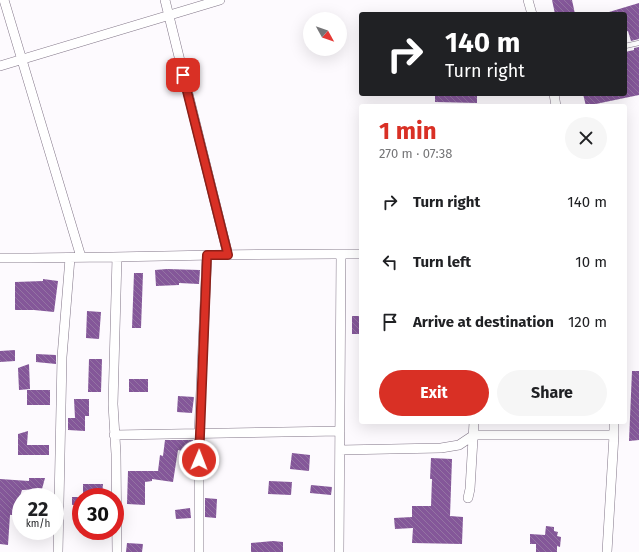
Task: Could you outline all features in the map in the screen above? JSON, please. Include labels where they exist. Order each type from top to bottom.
[{"type":"street","points":[[4,0],[81,257]]},
{"type":"street","points":[[165,0],[228,255]]},
{"type":"street","points":[[0,66],[220,0]]},
{"type":"street","points":[[528,0],[531,12]]},
{"type":"street","points":[[339,552],[341,254]]},
{"type":"street","points":[[0,258],[359,254]]},
{"type":"street","points":[[199,552],[199,434],[207,255]]},
{"type":"street","points":[[116,257],[113,404],[116,454],[117,552]]},
{"type":"street","points":[[58,552],[62,357],[70,258]]},
{"type":"street","points":[[468,498],[470,489],[474,424]]},
{"type":"street","points":[[608,552],[614,424]]},
{"type":"street","points":[[114,435],[340,431]]},
{"type":"street","points":[[340,450],[441,448],[459,444],[474,435],[614,435]]},
{"type":"lane","points":[[627,46],[639,43]]},
{"type":"building","points":[[552,0],[572,0],[575,12],[555,12]]},
{"type":"building","points":[[639,3],[639,39],[631,41],[627,31],[627,12],[609,12]]},
{"type":"building","points":[[639,47],[639,95],[596,104],[586,104],[584,96],[627,96],[627,52],[634,50],[634,48]]},
{"type":"building","points":[[435,96],[477,96],[477,103],[435,102]]},
{"type":"building","points":[[155,270],[200,270],[199,284],[179,283],[179,285],[156,286]]},
{"type":"building","points":[[134,273],[143,273],[141,328],[132,328]]},
{"type":"building","points":[[43,279],[58,281],[54,312],[15,310],[15,282],[43,281]]},
{"type":"building","points":[[87,311],[101,312],[99,339],[86,338]]},
{"type":"building","points":[[352,316],[359,316],[359,334],[352,334]]},
{"type":"building","points":[[15,350],[15,361],[0,362],[0,351]]},
{"type":"building","points":[[36,354],[56,355],[56,364],[36,362]]},
{"type":"building","points":[[89,359],[102,359],[101,392],[88,392]]},
{"type":"building","points":[[29,364],[30,389],[19,390],[18,368]]},
{"type":"building","points":[[632,371],[639,371],[639,440],[629,441]]},
{"type":"building","points":[[129,379],[148,379],[148,392],[129,392]]},
{"type":"building","points":[[27,390],[50,390],[50,405],[27,405]]},
{"type":"building","points":[[178,396],[194,397],[192,413],[177,412]]},
{"type":"building","points":[[74,399],[89,399],[89,416],[85,416],[85,431],[68,430],[68,418],[75,418]]},
{"type":"building","points":[[28,431],[27,445],[49,445],[49,455],[18,455],[18,434]]},
{"type":"building","points":[[165,440],[193,440],[192,453],[178,450],[173,482],[152,479],[152,481],[145,482],[145,505],[127,504],[128,471],[158,471],[160,455],[163,456]]},
{"type":"building","points":[[292,453],[310,455],[309,471],[290,469]]},
{"type":"building","points":[[431,458],[452,459],[450,516],[463,517],[462,544],[412,543],[413,528],[395,529],[394,518],[412,517],[412,506],[431,506]]},
{"type":"building","points":[[29,478],[45,478],[42,488],[12,488],[12,515],[10,515],[8,545],[0,544],[0,479],[29,481]]},
{"type":"building","points":[[269,481],[292,482],[291,495],[268,494]]},
{"type":"building","points":[[83,484],[103,484],[103,488],[83,488]]},
{"type":"building","points":[[311,485],[332,487],[331,495],[310,493]]},
{"type":"building","points":[[205,498],[217,499],[216,518],[205,517]]},
{"type":"building","points":[[190,508],[191,518],[176,519],[175,510]]},
{"type":"building","points":[[546,526],[554,527],[554,531],[558,532],[557,536],[561,537],[560,547],[557,546],[557,552],[536,552],[536,544],[530,544],[530,534],[545,535]]},
{"type":"building","points":[[273,541],[283,542],[283,552],[251,552],[251,543]]},
{"type":"building","points":[[127,543],[143,544],[142,552],[126,552]]},
{"type":"route","points":[[183,75],[228,255],[207,255],[199,460]]}]
